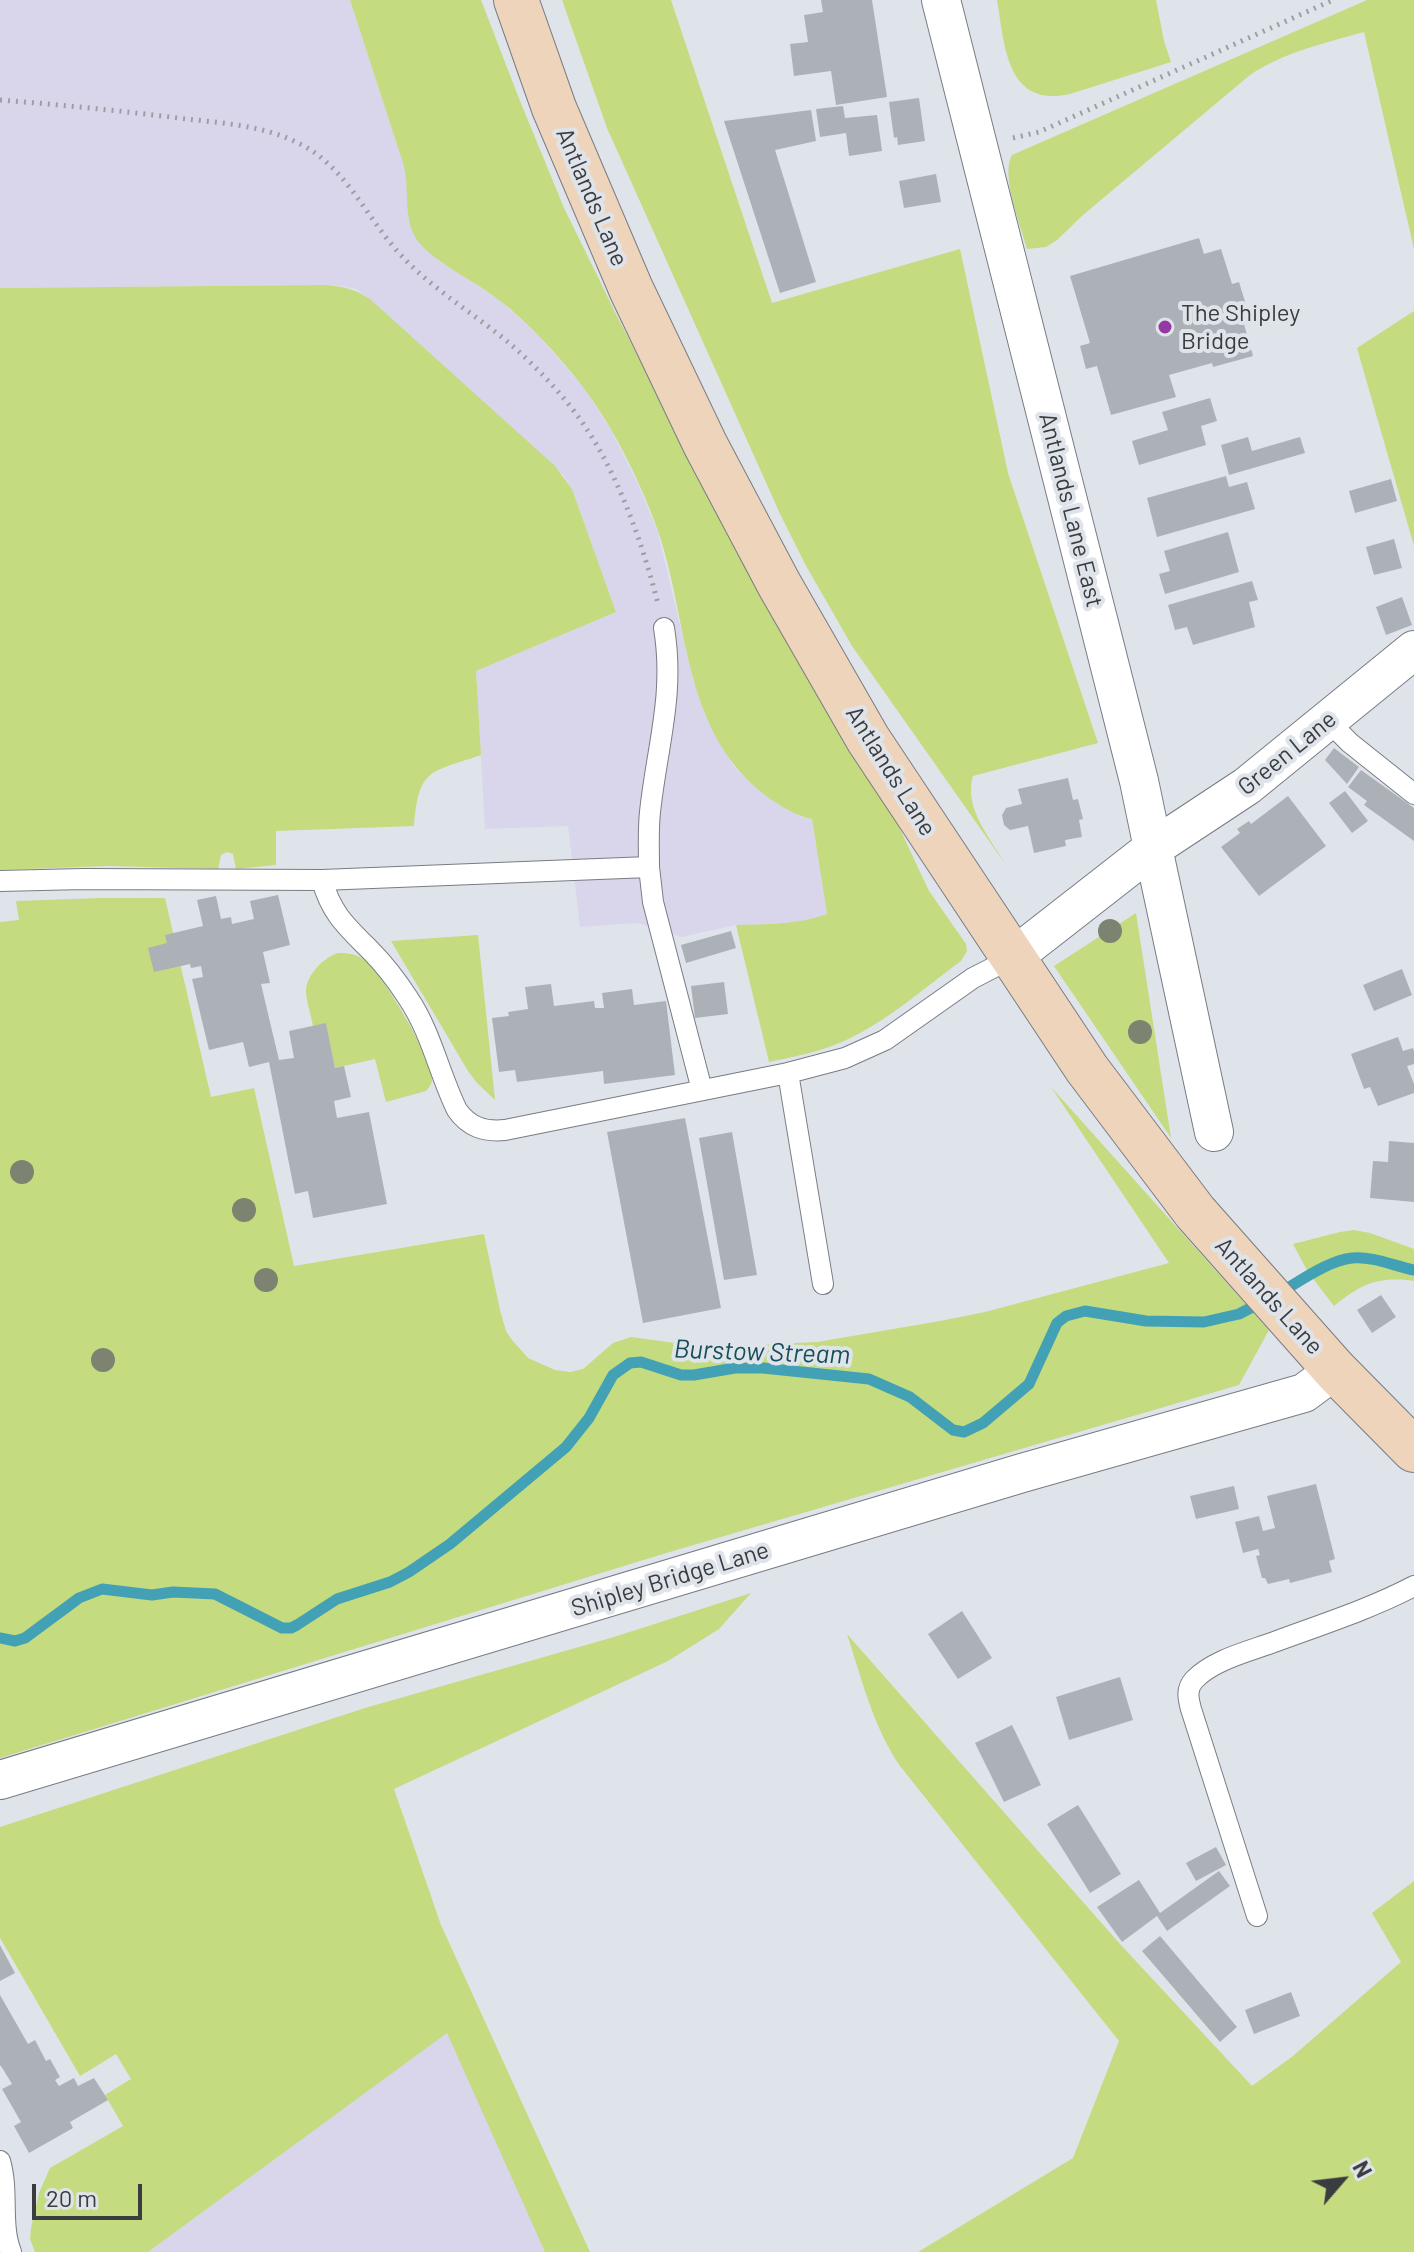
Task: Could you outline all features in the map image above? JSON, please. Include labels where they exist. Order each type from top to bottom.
[{"type":"main road","name":"Antlands Lane","points":[[516,0],[554,108],[619,262],[705,444],[779,584],[868,739],[1087,1069],[1195,1212],[1335,1370],[1414,1450]]},
{"type":"street","name":"Antlands Lane East","points":[[941,0],[1139,781],[1214,1132]]},
{"type":"street","name":"Green Lane","points":[[1153,848],[1247,786],[1414,650]]},
{"type":"street","points":[[1012,958],[1153,848]]},
{"type":"street","name":"Shipley Bridge Lane","points":[[0,1780],[1022,1473],[1304,1393],[1335,1370]]},
{"type":"lane","points":[[664,628],[669,692],[649,813],[649,867],[653,902],[702,1090]]},
{"type":"lane","points":[[1328,721],[1350,743],[1414,794]]},
{"type":"lane","points":[[0,881],[322,880],[649,867]]},
{"type":"lane","points":[[322,880],[325,895],[340,920],[385,967],[410,1000],[426,1031],[457,1110],[474,1126],[494,1131],[788,1073],[845,1058],[885,1040],[973,978],[1012,958]]},
{"type":"lane","points":[[788,1073],[823,1284]]},
{"type":"lane","points":[[1257,1916],[1191,1709],[1189,1688],[1196,1678],[1221,1663],[1382,1603],[1414,1586]]},
{"type":"lane","points":[[0,2161],[5,2233],[11,2252]]},
{"type":"path","points":[[977,146],[1039,132],[1333,0]]},
{"type":"path","points":[[0,100],[220,123],[269,132],[316,152],[351,190],[414,269],[517,350],[559,393],[585,426],[610,471],[639,542],[664,628]]},
{"type":"shaded area","points":[[0,0],[350,0],[406,174],[410,224],[439,261],[496,297],[538,335],[585,389],[612,432],[658,533],[693,679],[706,718],[742,775],[777,803],[812,819],[827,914],[805,922],[736,925],[681,937],[638,923],[580,927],[568,826],[485,829],[476,671],[616,612],[572,489],[564,476],[356,289],[324,285],[0,288]]},
{"type":"shaded area","points":[[472,2014],[569,2252],[148,2252]]},
{"type":"green space","points":[[350,0],[481,0],[564,208],[615,312],[725,525],[898,825],[929,891],[966,944],[967,951],[961,961],[889,1015],[842,1042],[769,1062],[736,925],[793,922],[827,914],[812,819],[784,808],[760,791],[734,765],[715,735],[691,670],[658,531],[626,456],[595,403],[564,363],[522,320],[430,253],[414,235],[403,163]]},
{"type":"green space","points":[[562,0],[671,0],[772,303],[960,249],[1008,473],[1098,743],[973,776],[971,788],[975,811],[1006,865],[852,646],[805,564],[607,128]]},
{"type":"green space","points":[[997,0],[1156,0],[1171,62],[1070,94],[1049,96],[1033,92],[1021,83],[1012,70]]},
{"type":"green space","points":[[1367,0],[1414,0],[1414,249],[1364,32],[1291,54],[1250,75],[1057,240],[1046,247],[1027,249],[1010,188],[1008,175],[1012,155]]},
{"type":"green space","points":[[324,285],[348,289],[370,299],[555,466],[572,489],[616,612],[476,671],[481,755],[438,770],[430,776],[419,793],[414,826],[276,831],[276,865],[236,869],[233,854],[227,852],[221,855],[218,869],[108,866],[0,870],[0,288]]},
{"type":"green space","points":[[1414,311],[1414,546],[1357,348]]},
{"type":"green space","points":[[165,898],[211,1097],[254,1088],[294,1266],[484,1234],[506,1331],[528,1358],[555,1370],[570,1372],[583,1369],[613,1343],[631,1337],[705,1347],[817,1342],[985,1312],[1169,1263],[1051,1087],[1269,1330],[1239,1385],[663,1554],[0,1758],[0,922],[19,920],[16,901]]},
{"type":"green space","points":[[1136,913],[1171,1138],[1054,966]]},
{"type":"green space","points":[[478,935],[495,1100],[468,1071],[391,941]]},
{"type":"green space","points":[[338,953],[353,954],[367,962],[395,1000],[425,1055],[432,1080],[426,1091],[386,1102],[375,1059],[335,1068],[326,1024],[313,1026],[306,987],[316,968]]},
{"type":"green space","points":[[1354,1230],[1414,1249],[1414,1281],[1371,1283],[1334,1306],[1308,1272],[1293,1244]]},
{"type":"green space","points":[[751,1593],[719,1629],[668,1661],[394,1789],[441,1925],[590,2252],[545,2252],[447,2033],[148,2252],[35,2252],[30,2239],[31,2228],[39,2193],[50,2168],[123,2126],[105,2095],[131,2079],[116,2054],[80,2076],[0,1938],[0,1827],[365,1708],[614,1637]]},
{"type":"green space","points":[[847,1634],[1120,1944],[1252,2086],[1293,2056],[1401,1962],[1372,1913],[1414,1881],[1414,2252],[918,2252],[1073,2158],[1119,2041],[900,1766],[875,1719]]},
{"type":"building","points":[[821,0],[872,0],[887,97],[836,105],[831,71],[794,76],[790,44],[808,42],[804,15],[823,12]]},
{"type":"building","points":[[919,98],[925,141],[898,145],[897,137],[894,138],[889,102]]},
{"type":"building","points":[[843,106],[845,118],[877,115],[882,151],[849,156],[846,133],[820,137],[816,109]]},
{"type":"building","points":[[811,110],[816,141],[775,150],[816,282],[780,293],[724,121]]},
{"type":"building","points":[[936,174],[941,202],[904,208],[899,181]]},
{"type":"building","name":"The Shipley Bridge","points":[[1199,238],[1204,254],[1221,249],[1232,284],[1239,282],[1247,308],[1240,310],[1253,356],[1169,375],[1176,397],[1111,415],[1097,366],[1086,369],[1080,346],[1090,343],[1070,276]]},
{"type":"building","points":[[1210,398],[1217,421],[1201,426],[1206,445],[1139,465],[1132,441],[1168,430],[1162,412]]},
{"type":"building","points":[[1248,437],[1252,451],[1300,437],[1305,453],[1229,475],[1221,445]]},
{"type":"building","points":[[1226,476],[1229,487],[1247,482],[1255,509],[1157,537],[1147,498]]},
{"type":"building","points":[[1391,479],[1397,501],[1355,513],[1349,491]]},
{"type":"building","points":[[1228,532],[1239,572],[1165,594],[1159,574],[1170,571],[1164,551]]},
{"type":"building","points":[[1394,539],[1402,568],[1374,575],[1366,547]]},
{"type":"building","points":[[1252,581],[1258,600],[1249,602],[1255,627],[1193,645],[1187,627],[1175,630],[1168,605]]},
{"type":"building","points":[[1402,597],[1412,625],[1386,635],[1376,607]]},
{"type":"building","points":[[1334,748],[1359,767],[1347,784],[1325,760]]},
{"type":"building","points":[[1361,770],[1414,808],[1414,841],[1364,805],[1367,801],[1348,787]]},
{"type":"building","points":[[1068,778],[1073,800],[1078,799],[1083,819],[1079,820],[1082,837],[1065,840],[1066,846],[1034,853],[1028,826],[1010,830],[1004,825],[1002,815],[1006,808],[1022,804],[1018,789]]},
{"type":"building","points":[[1345,791],[1368,821],[1352,833],[1329,803]]},
{"type":"building","points":[[1288,796],[1326,846],[1259,896],[1221,847],[1240,833],[1237,829],[1249,821],[1251,824]]},
{"type":"building","points":[[278,895],[290,945],[263,952],[270,983],[261,984],[279,1060],[294,1058],[289,1031],[326,1023],[335,1068],[344,1066],[351,1097],[334,1101],[337,1118],[369,1112],[387,1204],[313,1218],[308,1191],[295,1194],[269,1062],[249,1067],[243,1042],[209,1050],[192,979],[203,977],[201,966],[191,968],[190,964],[154,972],[148,948],[167,943],[165,935],[203,926],[197,900],[216,896],[221,919],[231,917],[232,924],[254,919],[250,901]]},
{"type":"building","points":[[731,931],[736,948],[686,963],[681,945]]},
{"type":"building","points":[[1402,969],[1412,995],[1374,1011],[1363,985]]},
{"type":"building","points":[[724,982],[728,1014],[695,1018],[691,986]]},
{"type":"building","points":[[551,984],[554,1006],[594,1001],[595,1008],[604,1008],[602,993],[632,989],[634,1005],[666,1001],[675,1075],[604,1084],[603,1071],[517,1082],[515,1070],[499,1072],[492,1018],[528,1009],[525,987]]},
{"type":"building","points":[[1398,1037],[1403,1051],[1413,1048],[1414,1064],[1407,1066],[1414,1093],[1378,1106],[1370,1087],[1364,1089],[1351,1054]]},
{"type":"building","points":[[685,1118],[721,1308],[643,1323],[607,1132]]},
{"type":"building","points":[[732,1132],[757,1275],[724,1280],[699,1138]]},
{"type":"building","points":[[1389,1141],[1414,1143],[1414,1202],[1370,1198],[1373,1161],[1388,1162]]},
{"type":"building","points":[[1381,1295],[1396,1317],[1372,1333],[1357,1310]]},
{"type":"building","points":[[1316,1484],[1335,1559],[1329,1561],[1332,1572],[1290,1583],[1289,1579],[1268,1584],[1262,1578],[1256,1556],[1260,1555],[1258,1549],[1243,1553],[1235,1522],[1259,1516],[1263,1531],[1275,1528],[1267,1496]]},
{"type":"building","points":[[1234,1486],[1239,1509],[1196,1519],[1190,1496]]},
{"type":"building","points":[[962,1611],[992,1658],[958,1679],[928,1634]]},
{"type":"building","points":[[1120,1677],[1133,1720],[1069,1740],[1056,1697]]},
{"type":"building","points":[[1012,1725],[1041,1785],[1004,1802],[975,1743]]},
{"type":"building","points":[[1078,1805],[1121,1874],[1090,1893],[1047,1824]]},
{"type":"building","points":[[1216,1847],[1226,1865],[1196,1881],[1186,1863]]},
{"type":"building","points":[[1219,1871],[1230,1886],[1167,1931],[1157,1916],[1122,1942],[1097,1907],[1139,1880],[1160,1913]]},
{"type":"building","points":[[1160,1936],[1237,2027],[1220,2042],[1142,1951]]},
{"type":"building","points":[[0,1945],[15,1973],[0,1981]]},
{"type":"building","points":[[1291,1992],[1300,2016],[1254,2034],[1245,2010]]},
{"type":"building","points":[[0,1995],[28,2044],[35,2040],[46,2061],[50,2059],[60,2077],[55,2080],[59,2086],[74,2078],[78,2086],[94,2078],[108,2100],[70,2122],[73,2128],[29,2153],[14,2126],[21,2122],[2,2089],[12,2084],[0,2066]]},
{"type":"waterway","name":"Burstow Stream","points":[[1279,1293],[1324,1267],[1352,1258],[1376,1260],[1414,1270]]},
{"type":"waterway","name":"Burstow Stream","points":[[0,1638],[15,1641],[25,1638],[79,1598],[102,1589],[152,1595],[173,1592],[215,1594],[282,1628],[291,1628],[337,1599],[390,1582],[409,1572],[450,1544],[566,1447],[589,1418],[613,1375],[630,1363],[641,1362],[681,1375],[763,1368],[869,1379],[910,1397],[953,1430],[964,1432],[983,1423],[1029,1384],[1057,1323],[1066,1316],[1085,1311],[1146,1321],[1204,1322],[1239,1314],[1264,1301]]},
{"type":"place","name":"The Shipley Bridge","points":[[1165,327]]}]
